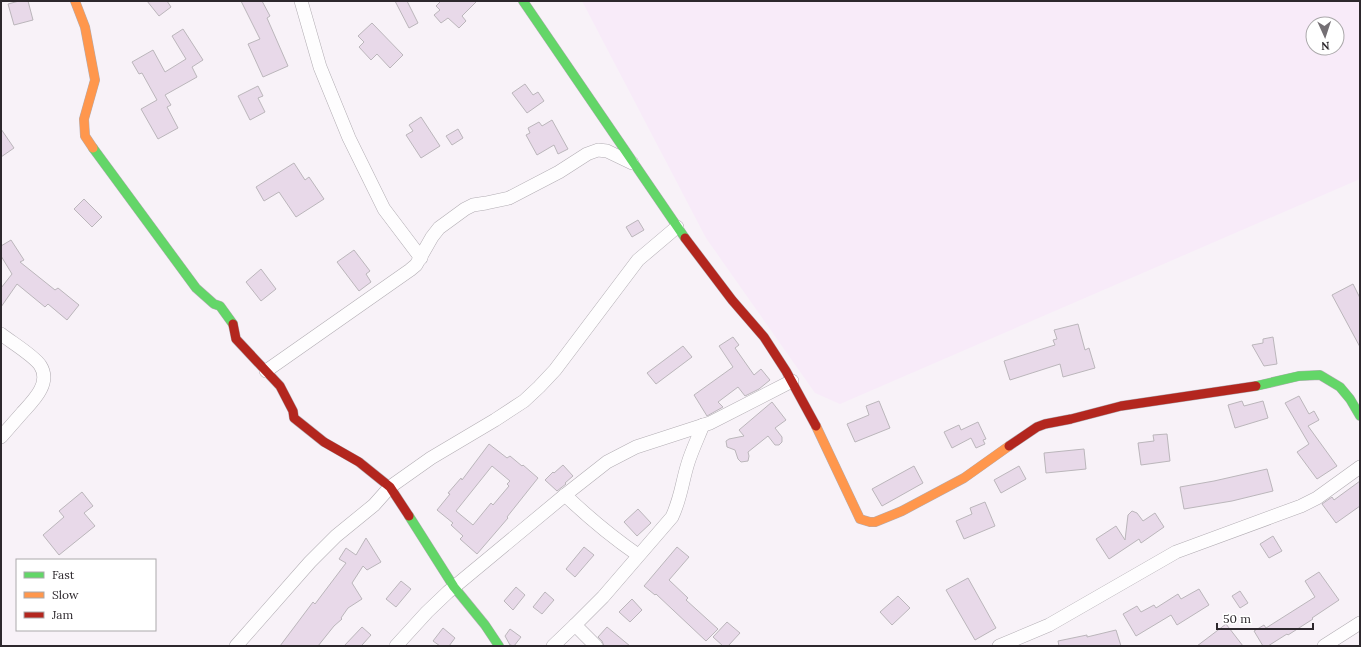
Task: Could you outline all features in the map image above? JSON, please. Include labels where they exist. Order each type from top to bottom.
[{"type":"street","points":[[75,1],[85,27],[95,80],[84,119],[85,136],[98,156],[196,288],[214,304],[220,306],[232,322],[236,339],[280,386],[293,411],[294,418],[324,442],[359,462],[390,487],[454,587],[500,646]]},
{"type":"street","points":[[301,1],[320,67],[349,138],[384,209],[421,258]]},
{"type":"street","points":[[523,1],[677,227],[732,300],[764,337],[792,381],[820,434],[860,519],[875,522],[902,511],[964,478],[994,455],[1037,427],[1120,406],[1260,385],[1299,376],[1320,375],[1355,395],[1360,416]]},
{"type":"street","points":[[266,371],[410,270],[421,258],[432,237],[439,228],[465,209],[473,205],[509,198],[559,172],[593,151],[603,150],[634,164]]},
{"type":"street","points":[[236,646],[310,562],[336,536],[378,501],[390,487],[431,458],[495,420],[524,400],[539,387],[555,370],[638,260],[677,227]]},
{"type":"street","points":[[1,334],[33,358],[40,365],[43,374],[39,394],[1,437]]},
{"type":"street","points":[[396,646],[427,612],[454,587],[607,462],[618,455],[650,442],[720,418],[792,381]]},
{"type":"street","points":[[553,646],[603,597],[672,517],[678,506],[688,462],[703,425]]},
{"type":"street","points":[[1000,646],[1049,625],[1176,552],[1301,506],[1317,498],[1360,467]]},
{"type":"street","points":[[565,495],[581,511],[604,530],[638,555]]},
{"type":"street","points":[[1324,646],[1360,624]]},
{"type":"street","points":[[575,626],[596,646]]},
{"type":"shaded area","points":[[582,1],[1360,1],[1360,179],[840,404],[815,393],[706,238]]},
{"type":"building","points":[[19,1],[28,1],[33,20],[14,25],[8,4]]},
{"type":"building","points":[[147,1],[167,1],[171,7],[159,16]]},
{"type":"building","points":[[241,1],[262,1],[270,16],[267,18],[288,66],[263,77],[248,44],[260,39]]},
{"type":"building","points":[[395,1],[407,1],[418,23],[409,28]]},
{"type":"building","points":[[441,1],[477,1],[462,16],[466,21],[459,28],[448,18],[441,23],[434,15],[440,10],[436,6]]},
{"type":"building","points":[[372,23],[403,55],[390,68],[377,54],[371,60],[359,47],[364,42],[358,36]]},
{"type":"building","points":[[183,29],[203,60],[192,67],[197,77],[165,95],[171,105],[167,107],[178,128],[158,139],[141,109],[157,100],[142,73],[139,74],[132,62],[153,50],[165,72],[186,59],[172,36]]},
{"type":"building","points":[[525,84],[533,95],[538,92],[544,101],[527,113],[512,93]]},
{"type":"building","points":[[258,86],[263,96],[258,98],[265,112],[250,120],[238,96]]},
{"type":"building","points":[[421,117],[440,146],[421,158],[406,135],[413,131],[409,125]]},
{"type":"building","points":[[552,120],[568,149],[558,154],[554,145],[537,155],[526,135],[530,133],[528,128],[539,122],[542,126]]},
{"type":"building","points":[[1,129],[14,148],[1,157]]},
{"type":"building","points":[[458,129],[463,138],[452,145],[446,136]]},
{"type":"building","points":[[294,163],[305,180],[309,177],[324,199],[296,217],[279,192],[264,201],[256,187]]},
{"type":"building","points":[[84,199],[102,217],[92,227],[74,209]]},
{"type":"building","points":[[638,220],[644,230],[632,237],[626,227]]},
{"type":"building","points":[[11,240],[24,260],[20,262],[55,290],[58,288],[79,305],[67,320],[48,304],[45,307],[17,284],[1,307],[1,288],[12,274],[1,256],[1,246]]},
{"type":"building","points":[[354,250],[370,271],[366,274],[371,282],[359,291],[337,262]]},
{"type":"building","points":[[261,269],[276,289],[261,301],[246,282]]},
{"type":"building","points":[[1353,284],[1360,298],[1360,347],[1332,295]]},
{"type":"building","points":[[1078,324],[1085,350],[1089,348],[1095,368],[1063,377],[1060,364],[1010,380],[1004,361],[1055,345],[1053,340],[1057,339],[1054,330]]},
{"type":"building","points":[[733,337],[739,345],[735,348],[754,375],[761,369],[770,380],[759,389],[745,396],[738,387],[718,402],[723,407],[707,416],[694,395],[733,367],[719,346]]},
{"type":"building","points":[[1273,337],[1277,364],[1264,366],[1252,345],[1263,343],[1263,339]]},
{"type":"building","points":[[683,346],[692,357],[656,384],[647,373]]},
{"type":"building","points":[[1299,396],[1309,414],[1314,411],[1319,420],[1308,426],[1337,466],[1317,479],[1297,452],[1309,444],[1285,403]]},
{"type":"building","points":[[879,401],[890,428],[855,442],[847,424],[869,415],[866,406]]},
{"type":"building","points":[[1242,401],[1244,406],[1263,401],[1268,418],[1235,428],[1228,405]]},
{"type":"building","points":[[772,402],[786,420],[775,428],[782,437],[782,442],[779,445],[775,445],[768,436],[748,452],[748,461],[741,462],[738,459],[735,450],[727,447],[726,441],[744,436],[739,430]]},
{"type":"building","points":[[978,422],[986,439],[983,440],[985,444],[976,448],[971,438],[952,448],[944,432],[959,425],[961,430]]},
{"type":"building","points":[[1167,434],[1170,461],[1141,465],[1138,443],[1154,441],[1153,435]]},
{"type":"building","points":[[489,444],[507,458],[510,456],[522,466],[523,465],[538,478],[507,517],[508,518],[477,554],[460,539],[463,536],[451,525],[453,523],[437,510],[450,494],[448,493],[461,478],[462,480]],"holes":[[[492,466],[510,481],[507,484],[509,486],[493,505],[491,503],[473,525],[456,511]]]},
{"type":"building","points":[[1084,449],[1086,469],[1046,473],[1044,453]]},
{"type":"building","points":[[563,465],[573,476],[557,491],[545,480]]},
{"type":"building","points":[[914,466],[923,483],[882,506],[872,489]]},
{"type":"building","points":[[1019,466],[1026,479],[1001,493],[994,480]]},
{"type":"building","points":[[1267,469],[1273,491],[1232,501],[1184,509],[1180,487]]},
{"type":"building","points":[[1360,481],[1360,506],[1336,523],[1322,504],[1332,497],[1334,500]]},
{"type":"building","points":[[82,492],[93,506],[84,513],[95,526],[59,555],[43,535],[64,517],[59,511]]},
{"type":"building","points":[[985,502],[995,526],[964,539],[956,521],[972,514],[970,508]]},
{"type":"building","points":[[638,509],[651,523],[637,536],[624,522]]},
{"type":"building","points":[[1132,511],[1137,513],[1143,521],[1155,513],[1164,527],[1141,543],[1139,539],[1109,559],[1096,539],[1116,526],[1125,540],[1128,515]]},
{"type":"building","points":[[1273,536],[1282,551],[1269,558],[1260,544]]},
{"type":"building","points":[[366,538],[381,562],[367,570],[363,566],[352,583],[362,599],[348,608],[341,618],[342,619],[334,626],[318,646],[280,646],[313,602],[315,604],[346,563],[339,559],[346,548],[356,555]]},
{"type":"building","points":[[584,547],[594,555],[575,577],[566,569]]},
{"type":"building","points":[[677,547],[689,557],[669,580],[688,598],[686,600],[718,629],[706,641],[656,594],[655,595],[644,586]]},
{"type":"building","points":[[1319,572],[1339,600],[1288,635],[1287,634],[1268,646],[1263,646],[1254,631],[1264,625],[1266,628],[1315,597],[1305,581]]},
{"type":"building","points":[[968,578],[996,628],[975,640],[946,590]]},
{"type":"building","points":[[401,581],[411,589],[396,607],[386,599]]},
{"type":"building","points":[[516,587],[525,595],[513,610],[504,601]]},
{"type":"building","points":[[1199,589],[1209,605],[1177,625],[1171,615],[1136,636],[1123,614],[1137,606],[1141,612],[1154,605],[1156,608],[1178,594],[1181,599]]},
{"type":"building","points":[[1240,591],[1248,603],[1240,608],[1232,596]]},
{"type":"building","points":[[545,592],[554,600],[542,614],[533,607]]},
{"type":"building","points":[[898,596],[910,608],[892,625],[880,612]]},
{"type":"building","points":[[632,599],[642,610],[630,622],[619,612]]},
{"type":"building","points":[[727,622],[740,633],[728,646],[723,646],[713,637]]},
{"type":"building","points":[[1226,624],[1243,646],[1197,646]]},
{"type":"building","points":[[362,627],[371,635],[363,644],[361,646],[344,646]]},
{"type":"building","points":[[607,627],[630,646],[604,646],[598,637]]},
{"type":"building","points":[[443,628],[455,638],[449,646],[440,646],[433,641]]},
{"type":"building","points":[[510,629],[521,637],[514,646],[510,645],[505,636]]},
{"type":"building","points":[[1116,630],[1121,646],[1059,646],[1058,641],[1087,635],[1087,637]]},
{"type":"traffic: fast","points":[[523,1],[685,238]]},
{"type":"traffic: fast","points":[[93,148],[196,288],[214,304],[220,306],[233,324]]},
{"type":"traffic: fast","points":[[1256,386],[1299,376],[1320,375],[1340,387],[1350,399],[1360,416]]},
{"type":"traffic: fast","points":[[409,516],[454,587],[485,625],[499,646]]},
{"type":"traffic: slow","points":[[75,1],[85,27],[95,80],[84,119],[85,136],[93,148]]},
{"type":"traffic: slow","points":[[816,426],[860,519],[870,522],[875,522],[902,511],[964,478],[1009,446]]},
{"type":"traffic: jam","points":[[685,238],[732,300],[764,337],[786,371],[816,426]]},
{"type":"traffic: jam","points":[[233,324],[236,339],[280,386],[293,411],[294,418],[324,442],[359,462],[390,487],[409,516]]},
{"type":"traffic: jam","points":[[1009,446],[1037,427],[1045,424],[1121,406],[1256,386]]}]
